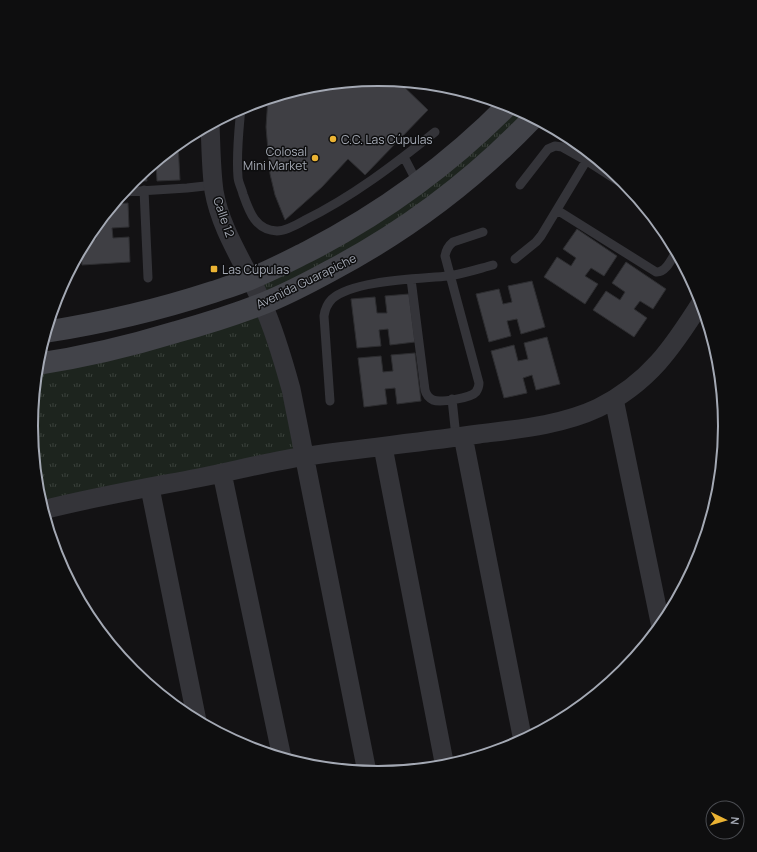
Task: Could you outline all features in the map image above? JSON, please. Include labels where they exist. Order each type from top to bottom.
[{"type":"street","points":[[52,331],[92,325],[190,300],[250,279],[334,238],[368,218],[418,184],[466,146],[504,109]]},
{"type":"street","name":"Avenida Guarapiche","points":[[44,363],[111,351],[216,320],[263,304],[304,284],[386,239],[434,206],[486,164],[530,121]]},
{"type":"street","name":"Calle 12","points":[[210,130],[214,185],[223,220],[263,304],[280,347],[289,382],[366,766]]},
{"type":"street","points":[[49,509],[305,457],[529,428],[579,415],[598,408],[614,399],[648,374],[682,332],[698,308]]},
{"type":"street","points":[[614,399],[659,619]]},
{"type":"street","points":[[460,437],[522,735]]},
{"type":"street","points":[[383,447],[444,760]]},
{"type":"street","points":[[222,473],[281,752]]},
{"type":"street","points":[[150,488],[195,713]]},
{"type":"lane","points":[[240,115],[238,178],[251,215],[257,223],[265,228],[278,231],[296,225],[320,213],[404,157],[435,132]]},
{"type":"lane","points":[[520,185],[548,149],[555,146],[562,147],[586,156]]},
{"type":"lane","points":[[404,157],[418,184]]},
{"type":"lane","points":[[515,259],[536,242],[588,158]]},
{"type":"lane","points":[[132,191],[214,185]]},
{"type":"lane","points":[[144,190],[148,278]]},
{"type":"lane","points":[[557,210],[656,272],[665,269],[674,257]]},
{"type":"lane","points":[[411,279],[425,390],[427,394],[433,400],[440,401],[473,394],[479,383],[445,256],[446,250],[450,245],[484,232]]},
{"type":"lane","points":[[330,401],[324,316],[327,305],[332,299],[352,288],[382,282],[450,276],[493,266]]},
{"type":"lane","points":[[452,399],[460,437]]},
{"type":"green space","points":[[505,110],[530,121],[486,164],[263,304],[250,279],[295,258]]},
{"type":"green space","points":[[263,304],[305,457],[49,509],[41,470],[38,426],[41,382],[45,362]]},
{"type":"building","name":"C.C. Las Cúpulas","points":[[356,86],[403,86],[428,110],[365,175],[348,159],[322,187],[285,220],[275,195],[270,174],[266,127],[268,104],[290,97],[334,88]]},
{"type":"building","points":[[178,151],[180,180],[157,181],[156,168]]},
{"type":"building","points":[[128,203],[129,227],[112,228],[113,238],[129,237],[130,262],[82,265],[82,260],[94,239],[96,239],[96,236],[120,204]]},
{"type":"building","points":[[577,229],[617,256],[604,276],[591,268],[585,276],[598,284],[585,304],[544,277],[557,257],[571,266],[576,258],[563,249]]},
{"type":"building","points":[[626,262],[666,289],[653,309],[640,301],[634,309],[647,318],[634,337],[593,310],[606,291],[620,300],[625,292],[612,283]]},
{"type":"building","points":[[532,281],[545,327],[521,334],[517,319],[507,321],[511,336],[489,342],[476,294],[499,289],[503,304],[512,302],[508,286]]},
{"type":"building","points":[[409,294],[415,342],[390,345],[388,329],[379,330],[381,346],[357,348],[351,299],[375,297],[377,313],[387,313],[385,296]]},
{"type":"building","points":[[547,337],[560,384],[536,390],[532,375],[523,378],[527,393],[504,398],[491,351],[514,345],[518,361],[528,359],[524,343]]},
{"type":"building","points":[[415,353],[421,401],[397,404],[395,388],[385,389],[387,404],[364,407],[358,358],[381,356],[383,372],[393,371],[391,355]]},
{"type":"place","name":"C.C. Las Cúpulas","points":[[333,139]]},
{"type":"place","name":"Colosal Mini Market","points":[[315,158]]},
{"type":"place","name":"Las Cúpulas","points":[[214,269]]}]
